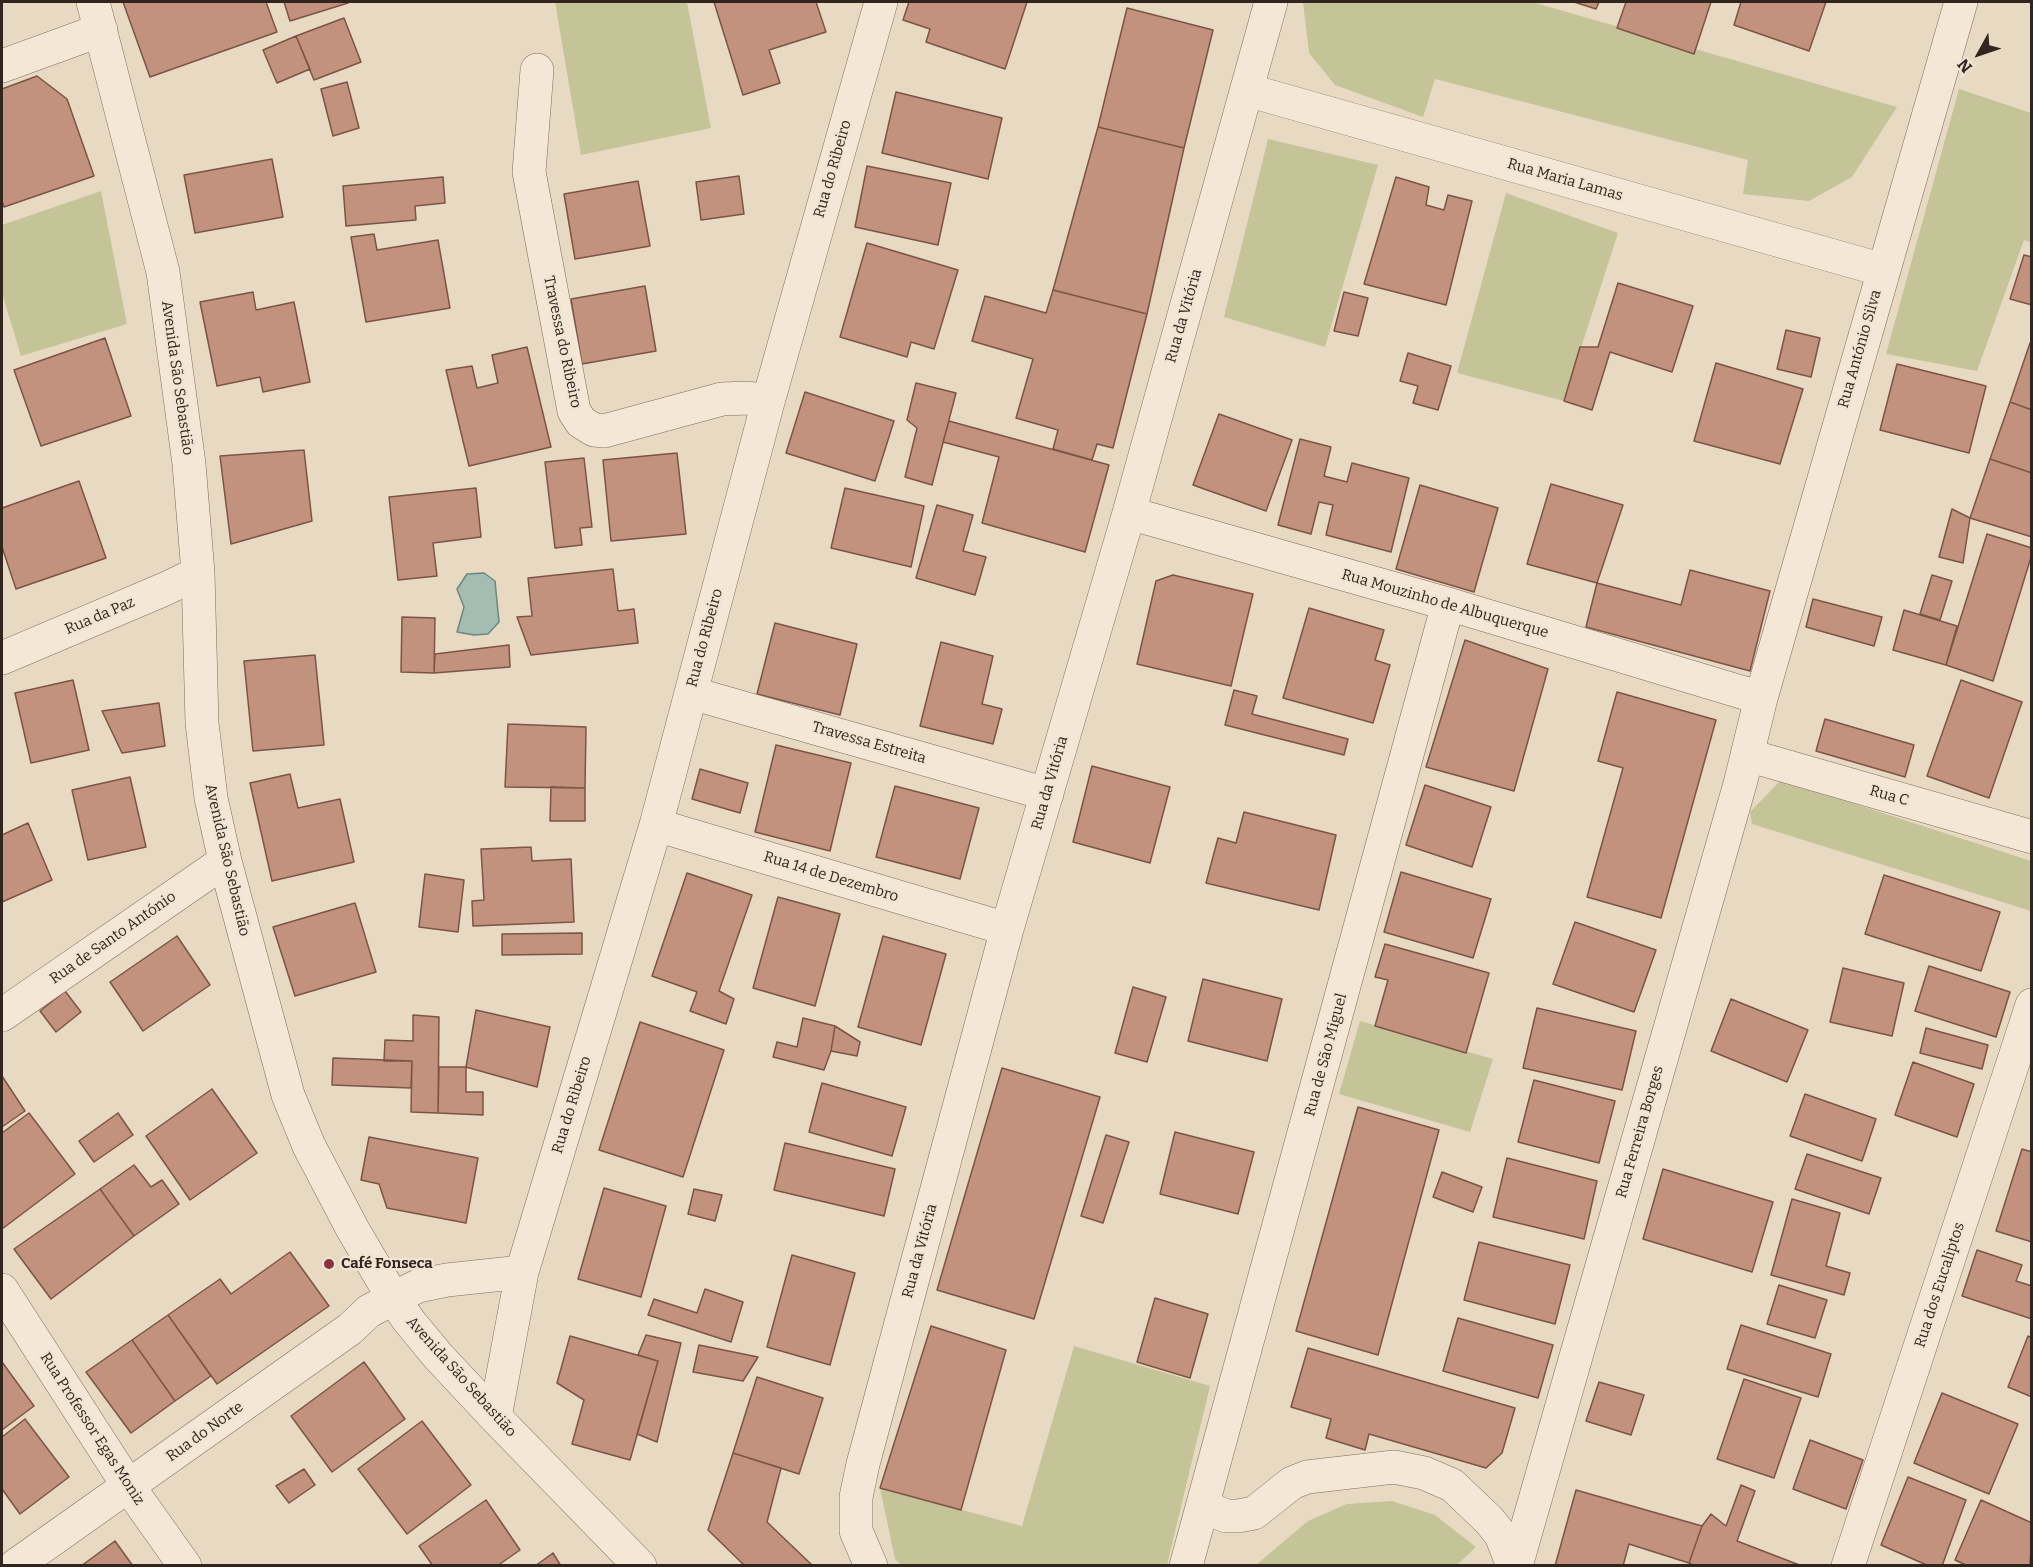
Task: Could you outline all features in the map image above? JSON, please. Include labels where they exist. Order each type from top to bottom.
[{"type":"street","name":"Rua do Ribeiro","points":[[495,1417],[522,1272],[656,825],[768,402],[881,2]]},
{"type":"street","name":"Rua da Vitória","points":[[871,1566],[856,1531],[856,1497],[863,1464],[1007,929],[1129,513],[1271,2]]},
{"type":"street","name":"Rua António Silva","points":[[1761,698],[1961,2]]},
{"type":"street","points":[[2,66],[97,16]]},
{"type":"street","name":"Avenida São Sebastião","points":[[97,16],[163,272],[189,464],[198,573],[202,723],[211,798],[225,861],[288,1095],[309,1146],[393,1298],[438,1356],[640,1566]]},
{"type":"street","name":"Travessa do Ribeiro","points":[[537,70],[529,172],[569,395],[574,411],[581,422],[594,430],[604,431],[722,399],[748,398],[768,402]]},
{"type":"street","name":"Rua Maria Lamas","points":[[1247,90],[1883,270]]},
{"type":"street","name":"Rua Mouzinho de Albuquerque","points":[[1129,513],[1449,604],[1761,698]]},
{"type":"street","name":"Rua da Paz","points":[[2,658],[198,573]]},
{"type":"street","name":"Rua de São Miguel","points":[[1203,1506],[1449,604]]},
{"type":"street","name":"Travessa Estreita","points":[[691,693],[1047,794]]},
{"type":"street","name":"Rua Ferreira Borges","points":[[1515,1566],[1747,755],[1761,698]]},
{"type":"street","name":"Rua C","points":[[1747,755],[2031,837]]},
{"type":"street","name":"Rua 14 de Dezembro","points":[[656,825],[1007,929]]},
{"type":"street","name":"Rua de Santo António","points":[[2,1015],[225,861]]},
{"type":"street","name":"Rua dos Eucaliptos","points":[[1848,1566],[2031,1005]]},
{"type":"street","points":[[393,1298],[418,1286],[447,1280],[522,1272]]},
{"type":"street","name":"Rua Professor Egas Moniz","points":[[2,1290],[129,1487],[185,1566]]},
{"type":"street","name":"Rua do Norte","points":[[15,1566],[350,1329],[369,1311],[393,1298]]},
{"type":"street","points":[[1186,1566],[1203,1506],[1226,1516],[1254,1513],[1292,1483],[1307,1477],[1394,1467],[1424,1473],[1452,1485],[1501,1535],[1515,1566]]},
{"type":"green space","points":[[555,2],[687,2],[711,128],[581,155]]},
{"type":"green space","points":[[1303,2],[1532,2],[1897,107],[1852,177],[1809,201],[1743,194],[1748,160],[1435,79],[1423,117],[1335,85],[1309,53]]},
{"type":"green space","points":[[1959,89],[2031,113],[2031,242],[2024,240],[1977,371],[1886,354]]},
{"type":"green space","points":[[1268,139],[1378,165],[1325,347],[1224,317]]},
{"type":"green space","points":[[101,191],[127,324],[21,356],[2,293],[2,225]]},
{"type":"green space","points":[[1506,193],[1618,233],[1564,401],[1457,373]]},
{"type":"green space","points":[[1781,780],[2031,861],[2031,911],[1752,824],[1750,812]]},
{"type":"green space","points":[[1360,1021],[1493,1059],[1470,1132],[1339,1094]]},
{"type":"green space","points":[[1074,1346],[1210,1386],[1167,1565],[901,1565],[895,1559],[880,1488],[1022,1526]]},
{"type":"green space","points":[[1392,1501],[1435,1515],[1476,1547],[1457,1565],[1256,1565],[1308,1521],[1347,1504]]},
{"type":"shaded area","points":[[484,573],[495,581],[499,622],[488,634],[474,635],[457,632],[464,607],[457,589],[467,574]]},
{"type":"building","points":[[123,2],[266,2],[277,32],[150,77]]},
{"type":"building","points":[[284,2],[348,2],[348,3],[290,21]]},
{"type":"building","points":[[714,2],[816,2],[826,32],[769,50],[780,83],[743,95]]},
{"type":"building","points":[[909,2],[1027,2],[1005,69],[926,42],[930,29],[903,20]]},
{"type":"building","points":[[1574,2],[1599,2],[1596,9]]},
{"type":"building","points":[[1626,2],[1711,2],[1694,54],[1617,28]]},
{"type":"building","points":[[1741,2],[1826,2],[1809,51],[1734,25]]},
{"type":"building","points":[[1127,8],[1213,30],[1184,148],[1098,127]]},
{"type":"building","points":[[344,18],[361,62],[314,80],[296,36]]},
{"type":"building","points":[[296,36],[310,69],[277,83],[263,50]]},
{"type":"building","points":[[37,76],[67,99],[94,176],[4,207],[2,201],[2,89]]},
{"type":"building","points":[[347,82],[359,128],[333,136],[321,89]]},
{"type":"building","points":[[896,92],[1002,118],[988,179],[882,153]]},
{"type":"building","points":[[1098,127],[1184,148],[1147,314],[1053,290]]},
{"type":"building","points":[[272,159],[283,217],[195,233],[184,175]]},
{"type":"building","points":[[867,166],[951,183],[938,245],[855,227]]},
{"type":"building","points":[[739,176],[744,214],[701,220],[696,182]]},
{"type":"building","points":[[443,177],[445,203],[415,206],[416,220],[346,226],[343,186]]},
{"type":"building","points":[[1396,177],[1429,187],[1426,205],[1444,210],[1448,195],[1472,201],[1446,305],[1364,284]]},
{"type":"building","points":[[638,181],[650,246],[575,259],[564,194]]},
{"type":"building","points":[[374,234],[377,250],[438,240],[450,308],[366,322],[351,237]]},
{"type":"building","points":[[867,243],[958,270],[934,349],[911,342],[907,357],[840,337]]},
{"type":"building","points":[[2024,255],[2032,257],[2032,305],[2010,299]]},
{"type":"building","points":[[1618,283],[1693,306],[1672,372],[1610,352],[1592,410],[1564,401],[1580,347],[1598,347]]},
{"type":"building","points":[[645,286],[656,351],[582,364],[571,299]]},
{"type":"building","points":[[1053,290],[1147,314],[1113,448],[1097,444],[1092,460],[1053,449],[1058,430],[1016,418],[1033,359],[972,341],[985,296],[1046,313]]},
{"type":"building","points":[[253,292],[256,310],[294,302],[310,382],[263,392],[260,377],[217,386],[200,302]]},
{"type":"building","points":[[1344,292],[1368,298],[1358,336],[1334,331]]},
{"type":"building","points":[[1786,330],[1820,338],[1811,377],[1777,369]]},
{"type":"building","points":[[105,338],[131,416],[41,446],[14,370]]},
{"type":"building","points":[[2030,343],[2032,344],[2032,410],[2010,402]]},
{"type":"building","points":[[527,347],[551,447],[469,466],[446,370],[472,366],[477,388],[498,383],[492,355]]},
{"type":"building","points":[[1408,353],[1451,366],[1438,410],[1413,403],[1418,386],[1400,381]]},
{"type":"building","points":[[1716,363],[1803,389],[1780,464],[1694,441]]},
{"type":"building","points":[[1897,364],[1986,386],[1969,453],[1880,430]]},
{"type":"building","points":[[916,383],[956,393],[932,485],[905,477],[917,428],[907,420]]},
{"type":"building","points":[[805,392],[894,421],[875,481],[786,453]]},
{"type":"building","points":[[2010,402],[2032,410],[2032,473],[1990,459]]},
{"type":"building","points":[[1219,414],[1292,440],[1266,511],[1193,485]]},
{"type":"building","points":[[949,421],[1109,465],[1085,552],[982,523],[999,457],[943,442]]},
{"type":"building","points":[[1300,439],[1331,447],[1324,476],[1347,482],[1352,463],[1409,478],[1391,552],[1326,535],[1333,505],[1319,502],[1311,534],[1278,525]]},
{"type":"building","points":[[304,450],[312,521],[231,544],[220,456]]},
{"type":"building","points":[[677,453],[686,534],[611,541],[603,460]]},
{"type":"building","points":[[584,458],[592,527],[580,528],[582,545],[555,548],[545,462]]},
{"type":"building","points":[[1990,459],[2032,473],[2032,537],[1970,518]]},
{"type":"building","points":[[79,481],[106,558],[16,589],[2,547],[2,508]]},
{"type":"building","points":[[1551,484],[1623,505],[1597,583],[1527,564]]},
{"type":"building","points":[[1420,485],[1498,508],[1474,592],[1396,569]]},
{"type":"building","points":[[476,488],[481,537],[433,543],[437,576],[398,580],[389,497]]},
{"type":"building","points":[[845,488],[924,506],[911,567],[831,548]]},
{"type":"building","points":[[937,505],[973,515],[963,551],[986,557],[975,595],[916,578]]},
{"type":"building","points":[[1952,509],[1970,518],[1963,563],[1939,557]]},
{"type":"building","points":[[1987,534],[2032,548],[1993,681],[1946,665]]},
{"type":"building","points":[[613,569],[618,611],[634,609],[638,643],[531,655],[517,617],[532,616],[528,578]]},
{"type":"building","points":[[1690,570],[1770,591],[1750,671],[1586,627],[1597,583],[1681,605]]},
{"type":"building","points":[[1173,575],[1253,594],[1231,686],[1137,664],[1156,581]]},
{"type":"building","points":[[1932,575],[1952,581],[1940,620],[1920,614]]},
{"type":"building","points":[[1813,599],[1882,617],[1874,646],[1806,627]]},
{"type":"building","points":[[1309,608],[1384,630],[1375,660],[1390,665],[1373,723],[1283,698]]},
{"type":"building","points":[[1904,610],[1957,626],[1946,665],[1893,650]]},
{"type":"building","points":[[402,617],[435,618],[434,673],[401,672]]},
{"type":"building","points":[[775,623],[857,644],[840,715],[757,694]]},
{"type":"building","points":[[1465,640],[1548,669],[1514,791],[1426,767]]},
{"type":"building","points":[[941,642],[993,656],[982,704],[1002,709],[993,744],[920,726]]},
{"type":"building","points":[[509,645],[510,667],[434,673],[435,654]]},
{"type":"building","points":[[315,655],[324,745],[253,751],[244,661]]},
{"type":"building","points":[[73,680],[89,750],[31,763],[15,693]]},
{"type":"building","points":[[1961,680],[2022,702],[1989,798],[1927,776]]},
{"type":"building","points":[[1234,690],[1257,696],[1252,714],[1348,739],[1344,755],[1225,725]]},
{"type":"building","points":[[1617,692],[1716,720],[1661,918],[1587,897],[1623,768],[1598,761]]},
{"type":"building","points":[[159,703],[165,746],[122,753],[102,711]]},
{"type":"building","points":[[1825,719],[1914,745],[1905,777],[1816,751]]},
{"type":"building","points":[[508,724],[586,727],[585,788],[505,787]]},
{"type":"building","points":[[776,745],[851,763],[830,851],[755,832]]},
{"type":"building","points":[[1092,766],[1170,787],[1150,863],[1073,842]]},
{"type":"building","points":[[700,769],[748,783],[740,813],[692,799]]},
{"type":"building","points":[[290,774],[298,808],[340,799],[354,862],[272,881],[250,783]]},
{"type":"building","points":[[130,777],[146,847],[88,860],[72,790]]},
{"type":"building","points":[[1425,785],[1491,807],[1472,867],[1406,845]]},
{"type":"building","points":[[895,786],[979,808],[960,879],[876,857]]},
{"type":"building","points":[[551,787],[585,788],[585,821],[550,821]]},
{"type":"building","points":[[1244,812],[1336,835],[1319,910],[1206,883],[1218,838],[1236,843]]},
{"type":"building","points":[[28,823],[52,880],[2,902],[2,835]]},
{"type":"building","points":[[531,847],[532,861],[571,859],[574,922],[473,926],[472,901],[484,900],[481,849]]},
{"type":"building","points":[[1401,872],[1491,899],[1473,958],[1384,932]]},
{"type":"building","points":[[687,873],[752,895],[719,991],[734,999],[726,1024],[690,1011],[697,992],[652,976]]},
{"type":"building","points":[[425,874],[464,880],[458,932],[419,927]]},
{"type":"building","points":[[1884,875],[2000,912],[1981,971],[1865,934]]},
{"type":"building","points":[[778,897],[840,914],[815,1006],[753,988]]},
{"type":"building","points":[[355,903],[376,972],[295,996],[273,927]]},
{"type":"building","points":[[1575,922],[1656,950],[1634,1012],[1553,984]]},
{"type":"building","points":[[582,933],[582,954],[502,955],[502,934]]},
{"type":"building","points":[[177,936],[210,985],[143,1031],[110,982]]},
{"type":"building","points":[[883,936],[946,954],[921,1045],[858,1027]]},
{"type":"building","points":[[1385,944],[1489,973],[1466,1053],[1375,1026],[1388,980],[1375,977]]},
{"type":"building","points":[[1929,966],[2010,992],[1996,1037],[1915,1011]]},
{"type":"building","points":[[1843,968],[1904,983],[1892,1036],[1830,1022]]},
{"type":"building","points":[[1203,979],[1282,999],[1267,1061],[1188,1041]]},
{"type":"building","points":[[1133,987],[1166,997],[1147,1062],[1115,1053]]},
{"type":"building","points":[[65,991],[81,1012],[56,1032],[40,1011]]},
{"type":"building","points":[[1731,999],[1808,1030],[1787,1082],[1711,1051]]},
{"type":"building","points":[[1537,1008],[1636,1031],[1622,1090],[1523,1068]]},
{"type":"building","points":[[476,1010],[550,1027],[537,1087],[466,1067]]},
{"type":"building","points":[[413,1015],[439,1017],[438,1113],[411,1112],[412,1061],[384,1061],[385,1040],[413,1041]]},
{"type":"building","points":[[803,1018],[835,1026],[831,1051],[824,1070],[773,1057],[777,1042],[797,1047]]},
{"type":"building","points":[[640,1022],[724,1050],[683,1177],[599,1150]]},
{"type":"building","points":[[835,1026],[860,1042],[857,1056],[831,1051]]},
{"type":"building","points":[[1926,1028],[1988,1045],[1982,1069],[1920,1053]]},
{"type":"building","points":[[333,1058],[412,1061],[411,1088],[332,1085]]},
{"type":"building","points":[[1913,1062],[1974,1084],[1957,1137],[1895,1115]]},
{"type":"building","points":[[439,1067],[466,1067],[466,1092],[483,1092],[483,1115],[438,1113]]},
{"type":"building","points":[[1002,1068],[1100,1097],[1034,1319],[937,1290]]},
{"type":"building","points":[[2,1076],[25,1111],[2,1127]]},
{"type":"building","points":[[1534,1080],[1615,1101],[1599,1163],[1518,1142]]},
{"type":"building","points":[[822,1083],[906,1107],[892,1156],[809,1132]]},
{"type":"building","points":[[212,1089],[257,1153],[190,1200],[146,1136]]},
{"type":"building","points":[[1805,1094],[1876,1119],[1862,1161],[1790,1136]]},
{"type":"building","points":[[1358,1107],[1439,1130],[1378,1355],[1296,1331]]},
{"type":"building","points":[[29,1113],[75,1174],[2,1229],[2,1133]]},
{"type":"building","points":[[118,1113],[133,1135],[94,1162],[79,1141]]},
{"type":"building","points":[[1175,1132],[1254,1152],[1238,1214],[1160,1194]]},
{"type":"building","points":[[1106,1135],[1129,1142],[1103,1223],[1081,1216]]},
{"type":"building","points":[[369,1137],[478,1158],[466,1223],[387,1208],[379,1184],[361,1180]]},
{"type":"building","points":[[785,1143],[895,1169],[884,1216],[774,1190]]},
{"type":"building","points":[[2022,1149],[2032,1152],[2032,1242],[1996,1231]]},
{"type":"building","points":[[1807,1154],[1881,1178],[1869,1214],[1795,1189]]},
{"type":"building","points":[[1507,1158],[1597,1181],[1584,1239],[1493,1217]]},
{"type":"building","points":[[134,1165],[151,1187],[162,1180],[179,1204],[134,1236],[100,1189]]},
{"type":"building","points":[[1663,1169],[1773,1202],[1752,1272],[1643,1239]]},
{"type":"building","points":[[1442,1172],[1482,1187],[1473,1212],[1433,1197]]},
{"type":"building","points":[[604,1188],[666,1206],[641,1297],[578,1279]]},
{"type":"building","points":[[100,1189],[134,1236],[51,1299],[14,1249]]},
{"type":"building","points":[[694,1189],[722,1195],[715,1221],[688,1214]]},
{"type":"building","points":[[1792,1199],[1840,1213],[1826,1266],[1850,1273],[1844,1295],[1771,1275]]},
{"type":"building","points":[[1479,1242],[1570,1265],[1555,1324],[1464,1300]]},
{"type":"building","points":[[1977,1250],[2022,1265],[2016,1281],[2032,1286],[2032,1319],[1962,1296]]},
{"type":"building","points":[[290,1252],[329,1306],[217,1384],[168,1315],[220,1279],[231,1294]]},
{"type":"building","points":[[792,1255],[855,1273],[830,1365],[767,1347]]},
{"type":"building","points":[[1779,1285],[1827,1300],[1815,1338],[1767,1324]]},
{"type":"building","points":[[705,1289],[743,1302],[731,1342],[648,1315],[654,1299],[697,1313]]},
{"type":"building","points":[[1155,1298],[1208,1314],[1190,1378],[1137,1362]]},
{"type":"building","points":[[168,1315],[211,1376],[175,1401],[132,1340]]},
{"type":"building","points":[[1458,1318],[1553,1345],[1538,1398],[1443,1371]]},
{"type":"building","points":[[1741,1325],[1831,1354],[1818,1397],[1727,1369]]},
{"type":"building","points":[[931,1326],[1006,1350],[961,1510],[880,1488]]},
{"type":"building","points":[[646,1335],[681,1343],[657,1442],[637,1434],[658,1361],[638,1355]]},
{"type":"building","points":[[570,1336],[658,1361],[630,1460],[572,1444],[584,1400],[557,1383]]},
{"type":"building","points":[[2028,1336],[2032,1338],[2032,1397],[2008,1387]]},
{"type":"building","points":[[132,1340],[175,1401],[131,1433],[86,1372]]},
{"type":"building","points":[[699,1345],[758,1357],[743,1381],[693,1372]]},
{"type":"building","points":[[1308,1348],[1515,1408],[1502,1453],[1486,1468],[1369,1434],[1365,1450],[1326,1438],[1331,1419],[1291,1407]]},
{"type":"building","points":[[2,1362],[34,1406],[2,1430]]},
{"type":"building","points":[[364,1362],[405,1419],[332,1472],[291,1416]]},
{"type":"building","points":[[757,1377],[823,1398],[799,1474],[733,1453]]},
{"type":"building","points":[[1744,1379],[1801,1398],[1774,1478],[1717,1459]]},
{"type":"building","points":[[1599,1382],[1644,1395],[1631,1435],[1586,1421]]},
{"type":"building","points":[[1942,1393],[2018,1424],[1989,1494],[1914,1463]]},
{"type":"building","points":[[25,1419],[69,1477],[20,1514],[2,1489],[2,1437]]},
{"type":"building","points":[[422,1421],[471,1485],[407,1534],[358,1469]]},
{"type":"building","points":[[1810,1440],[1863,1460],[1846,1509],[1793,1489]]},
{"type":"building","points":[[733,1453],[781,1468],[767,1522],[813,1566],[745,1566],[708,1530]]},
{"type":"building","points":[[304,1469],[315,1485],[289,1503],[276,1486]]},
{"type":"building","points":[[1908,1477],[1966,1500],[1942,1566],[1929,1566],[1881,1545]]},
{"type":"building","points":[[1741,1485],[1755,1491],[1737,1541],[1802,1566],[1695,1566],[1689,1563],[1702,1526],[1711,1514],[1726,1526]]},
{"type":"building","points":[[1576,1490],[1702,1526],[1689,1563],[1629,1544],[1623,1566],[1555,1566]]},
{"type":"building","points":[[486,1500],[520,1550],[497,1566],[433,1566],[419,1546]]},
{"type":"building","points":[[1981,1500],[2032,1523],[2030,1566],[1968,1566],[1955,1560]]},
{"type":"building","points":[[115,1541],[133,1566],[81,1566]]},
{"type":"building","points":[[553,1553],[561,1566],[535,1566]]},
{"type":"place","name":"Café Fonseca","points":[[329,1264]]}]
